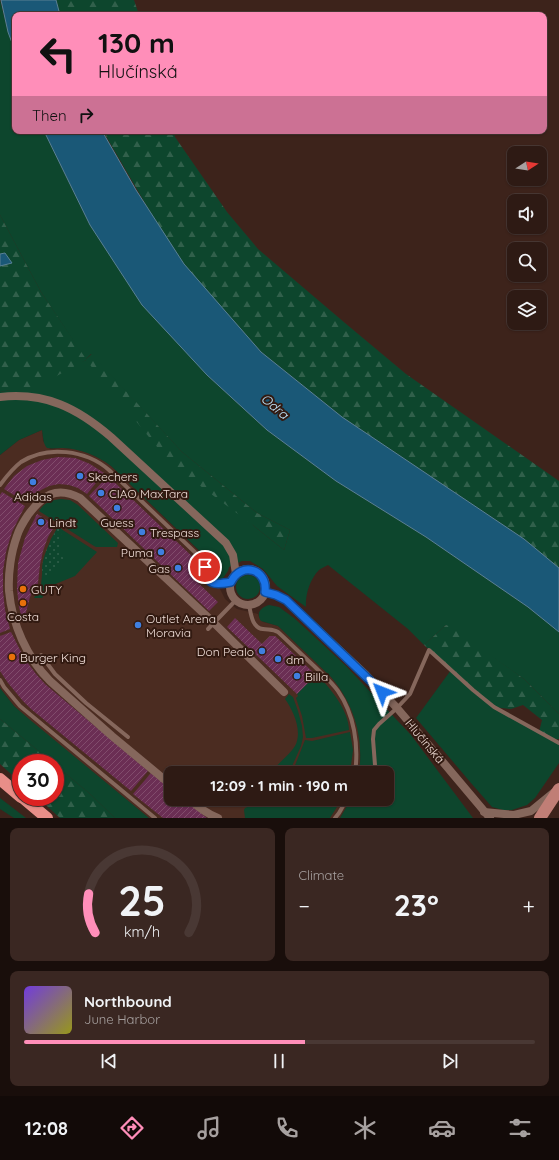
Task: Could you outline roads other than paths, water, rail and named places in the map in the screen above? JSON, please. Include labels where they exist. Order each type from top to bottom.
[{"type":"highway","points":[[0,779],[12,789]]},
{"type":"highway","points":[[32,806],[47,818]]},
{"type":"main road","points":[[540,818],[559,788]]},
{"type":"street","points":[[0,397],[26,396],[46,399],[69,408],[96,424],[226,543],[233,555],[236,574]]},
{"type":"street","points":[[164,779],[112,736],[43,674],[26,647],[17,628],[12,612],[9,590],[10,568],[17,536],[23,522],[37,503],[44,497],[63,492],[73,494],[80,498],[112,527],[211,626],[284,692]]},
{"type":"street","points":[[244,570],[251,570],[257,572],[263,579],[265,592],[259,601],[249,605],[244,605],[236,600],[231,594],[230,590],[231,582],[236,574],[244,570]]},
{"type":"street","name":"Hlučínská","points":[[265,592],[281,597],[291,604],[366,676],[397,708],[487,816]]},
{"type":"street","points":[[487,816],[514,815],[531,811],[559,788]]},
{"type":"street","points":[[197,806],[218,818]]},
{"type":"lane","points":[[0,485],[20,463],[32,456],[61,452],[83,455],[103,465],[202,559],[207,577],[211,582],[221,584],[231,582]]},
{"type":"lane","points":[[211,626],[236,600]]},
{"type":"lane","points":[[249,605],[253,622],[256,626],[260,629],[278,632],[328,679],[338,691],[350,715],[354,730],[357,754],[356,766]]},
{"type":"lane","points":[[375,765],[373,739],[374,730],[410,694],[429,650],[494,707],[559,743]]},
{"type":"lane","points":[[41,655],[55,674],[128,737]]},
{"type":"lane","points":[[0,680],[20,706],[155,818]]},
{"type":"lane","points":[[336,818],[343,806]]},
{"type":"water","points":[[1,0],[56,0],[59,12],[12,12],[12,43]]},
{"type":"water","name":"Odra","points":[[45,134],[104,134],[136,190],[184,264],[261,352],[342,417],[524,539],[559,568],[559,632],[528,607],[426,537],[336,481],[267,430],[207,375],[142,305],[90,225]]},
{"type":"water","points":[[5,253],[12,263],[0,266],[0,254]]},
{"type":"place","name":"Skechers","points":[[80,476]]},
{"type":"place","name":"Adidas","points":[[33,482]]},
{"type":"place","name":"CIAO MaxTara","points":[[101,493]]},
{"type":"place","name":"Guess","points":[[117,508]]},
{"type":"place","name":"Lindt","points":[[41,522]]},
{"type":"place","name":"Trespass","points":[[142,532]]},
{"type":"place","name":"Puma","points":[[161,552]]},
{"type":"place","name":"Gas","points":[[178,568]]},
{"type":"place","name":"GUTY","points":[[23,589]]},
{"type":"place","name":"Costa","points":[[23,603]]},
{"type":"place","name":"Outlet Arena Moravia","points":[[138,625]]},
{"type":"place","name":"Don Pealo","points":[[262,651]]},
{"type":"place","name":"Burger King","points":[[12,657]]},
{"type":"place","name":"dm","points":[[278,659]]},
{"type":"place","name":"Billa","points":[[297,676]]}]
